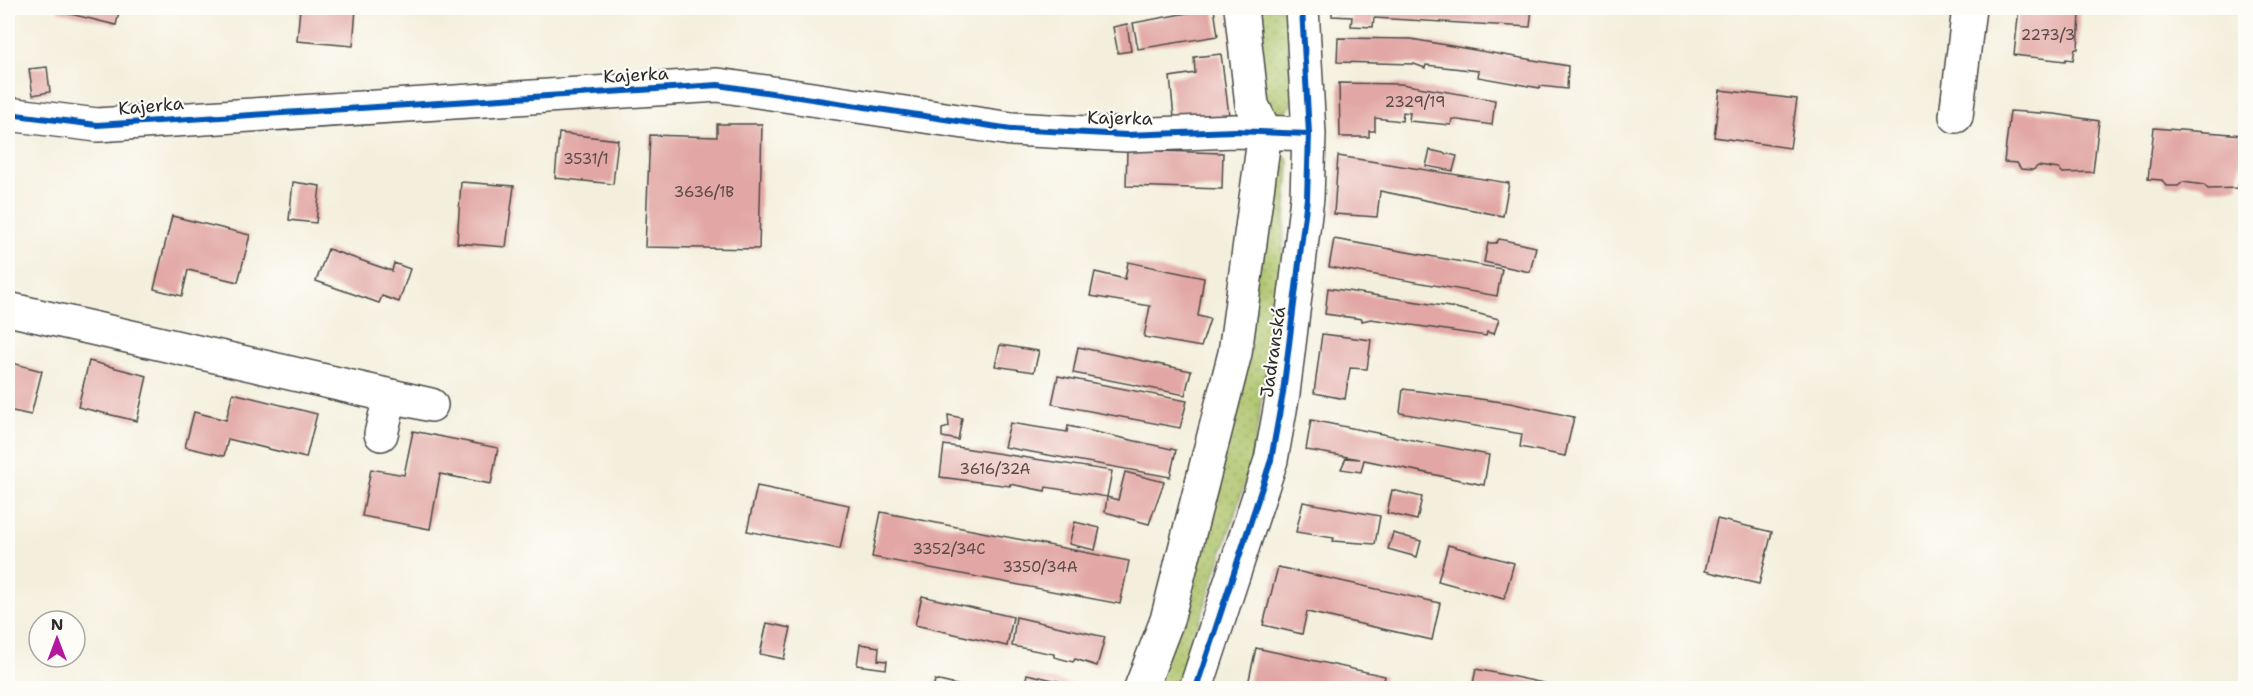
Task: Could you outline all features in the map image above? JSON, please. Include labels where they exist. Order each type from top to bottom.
[{"type":"street","points":[[1142,688],[1167,620],[1234,352],[1265,132],[1252,105],[1241,8]]},
{"type":"street","name":"Jadranská","points":[[1196,688],[1271,460],[1301,264],[1310,134],[1302,8]]},
{"type":"street","points":[[1956,116],[1969,8]]},
{"type":"street","name":"Kajerka","points":[[8,114],[97,125],[718,85],[1011,129],[1126,135],[1265,132],[1310,134]]},
{"type":"street","points":[[8,309],[431,405]]},
{"type":"street","points":[[381,434],[390,397]]},
{"type":"green space","points":[[1254,8],[1285,8],[1294,96],[1290,107],[1282,112],[1273,113],[1266,106]]},
{"type":"green space","points":[[1280,157],[1286,157],[1289,163],[1282,260],[1253,458],[1178,688],[1152,688],[1273,165]]},
{"type":"building","points":[[58,8],[120,8],[116,25],[58,11]]},
{"type":"building","points":[[300,8],[356,8],[353,46],[297,41]]},
{"type":"building","points":[[1214,8],[1218,36],[1138,49],[1133,23]]},
{"type":"building","points":[[1332,8],[1532,8],[1530,27],[1374,18],[1373,27],[1351,26],[1352,17],[1332,16]]},
{"type":"building","points":[[2019,8],[2072,8],[2071,11],[2080,13],[2078,49],[2075,49],[2073,60],[2014,55]]},
{"type":"building","points":[[1127,24],[1131,51],[1118,53],[1113,27]]},
{"type":"building","points":[[1338,38],[1411,39],[1568,66],[1567,89],[1540,86],[1540,88],[1478,77],[1479,71],[1426,65],[1425,68],[1414,64],[1337,62]]},
{"type":"building","points":[[1221,54],[1230,122],[1175,128],[1170,77],[1195,73],[1194,57]]},
{"type":"building","points":[[47,67],[50,92],[33,95],[29,69]]},
{"type":"building","points":[[1339,83],[1401,84],[1495,100],[1492,125],[1452,119],[1451,125],[1409,121],[1410,113],[1403,112],[1402,121],[1375,118],[1375,131],[1369,131],[1369,137],[1340,137]]},
{"type":"building","points":[[1720,90],[1797,99],[1790,148],[1714,137]]},
{"type":"building","points":[[2010,111],[2055,114],[2099,121],[2093,172],[2063,173],[2059,169],[2038,166],[2033,170],[2021,169],[2017,163],[2004,162]]},
{"type":"building","points":[[717,124],[762,124],[759,249],[645,247],[650,135],[717,137]]},
{"type":"building","points":[[2154,128],[2244,135],[2238,188],[2208,189],[2204,185],[2183,182],[2178,186],[2166,186],[2162,180],[2148,179]]},
{"type":"building","points":[[559,133],[618,140],[613,184],[555,178]]},
{"type":"building","points":[[1127,150],[1223,153],[1222,189],[1126,186]]},
{"type":"building","points":[[1430,150],[1457,156],[1453,171],[1426,166]]},
{"type":"building","points":[[1338,156],[1509,183],[1503,216],[1380,191],[1377,217],[1334,214]]},
{"type":"building","points":[[293,182],[320,186],[316,223],[289,220]]},
{"type":"building","points":[[461,182],[514,186],[506,247],[457,243]]},
{"type":"building","points":[[172,216],[250,235],[238,282],[188,270],[182,296],[154,289]]},
{"type":"building","points":[[1334,239],[1502,269],[1497,296],[1329,267]]},
{"type":"building","points":[[1499,239],[1536,247],[1530,272],[1484,262],[1488,243],[1496,243]]},
{"type":"building","points":[[328,249],[392,271],[394,263],[410,269],[399,302],[382,296],[379,303],[316,281]]},
{"type":"building","points":[[1128,262],[1204,278],[1198,316],[1210,319],[1201,347],[1144,337],[1150,306],[1090,296],[1095,272],[1125,279]]},
{"type":"building","points":[[1328,288],[1456,308],[1499,319],[1494,334],[1487,332],[1486,336],[1371,319],[1362,321],[1362,319],[1325,314]]},
{"type":"building","points":[[1322,334],[1371,340],[1367,369],[1350,368],[1345,399],[1314,393]]},
{"type":"building","points":[[1000,345],[1039,351],[1034,372],[995,366]]},
{"type":"building","points":[[1078,347],[1191,371],[1185,395],[1073,373]]},
{"type":"building","points":[[89,361],[147,376],[137,421],[78,407]]},
{"type":"building","points":[[8,362],[42,371],[31,415],[8,410]]},
{"type":"building","points":[[1058,376],[1187,401],[1180,428],[1052,404]]},
{"type":"building","points":[[1403,389],[1510,403],[1574,417],[1565,456],[1520,447],[1522,434],[1400,413]]},
{"type":"building","points":[[233,393],[317,414],[306,458],[228,439],[224,456],[185,447],[194,412],[226,420]]},
{"type":"building","points":[[948,415],[962,418],[958,440],[942,437],[942,429],[949,427]]},
{"type":"building","points":[[1311,420],[1489,455],[1484,485],[1364,460],[1361,472],[1341,469],[1346,458],[1360,459],[1306,450]]},
{"type":"building","points":[[1010,423],[1067,432],[1068,426],[1176,450],[1170,477],[1004,447]]},
{"type":"building","points":[[413,431],[498,448],[491,484],[440,474],[430,529],[362,516],[371,469],[404,475]]},
{"type":"building","points":[[944,445],[1112,471],[1107,497],[1046,487],[1045,491],[1010,484],[1010,486],[940,477]]},
{"type":"building","points":[[1125,472],[1164,482],[1149,524],[1105,512],[1107,497],[1118,500]]},
{"type":"building","points":[[757,486],[849,505],[840,549],[747,531]]},
{"type":"building","points":[[1392,490],[1422,497],[1417,520],[1387,513]]},
{"type":"building","points":[[1303,502],[1380,516],[1375,544],[1333,541],[1334,538],[1296,532]]},
{"type":"building","points":[[881,512],[1129,561],[1120,604],[872,557]]},
{"type":"building","points":[[1717,519],[1772,532],[1759,584],[1705,571]]},
{"type":"building","points":[[1075,522],[1100,528],[1095,550],[1069,544]]},
{"type":"building","points":[[1393,533],[1421,541],[1417,557],[1388,549]]},
{"type":"building","points":[[1448,545],[1514,563],[1504,599],[1438,581]]},
{"type":"building","points":[[1278,567],[1440,603],[1432,640],[1307,612],[1302,634],[1263,625]]},
{"type":"building","points":[[922,596],[1013,617],[1007,646],[915,625]]},
{"type":"building","points":[[1016,617],[1105,637],[1097,666],[1075,659],[1073,662],[1054,657],[1054,654],[1012,646]]},
{"type":"building","points":[[767,623],[791,628],[784,659],[760,654]]},
{"type":"building","points":[[860,644],[879,647],[878,660],[887,661],[886,669],[857,665]]},
{"type":"building","points":[[1256,648],[1385,676],[1384,681],[1416,688],[1269,688],[1248,684]]},
{"type":"building","points":[[1476,669],[1563,687],[1563,688],[1472,688]]},
{"type":"building","points":[[1027,674],[1088,688],[1024,688]]},
{"type":"building","points":[[935,680],[969,688],[933,688]]},
{"type":"cycle path","points":[[1196,688],[1271,460],[1283,393],[1307,198],[1309,134],[1302,8]]},
{"type":"cycle path","points":[[8,114],[97,125],[718,85],[1011,129],[1126,135],[1235,131],[1309,134]]}]
